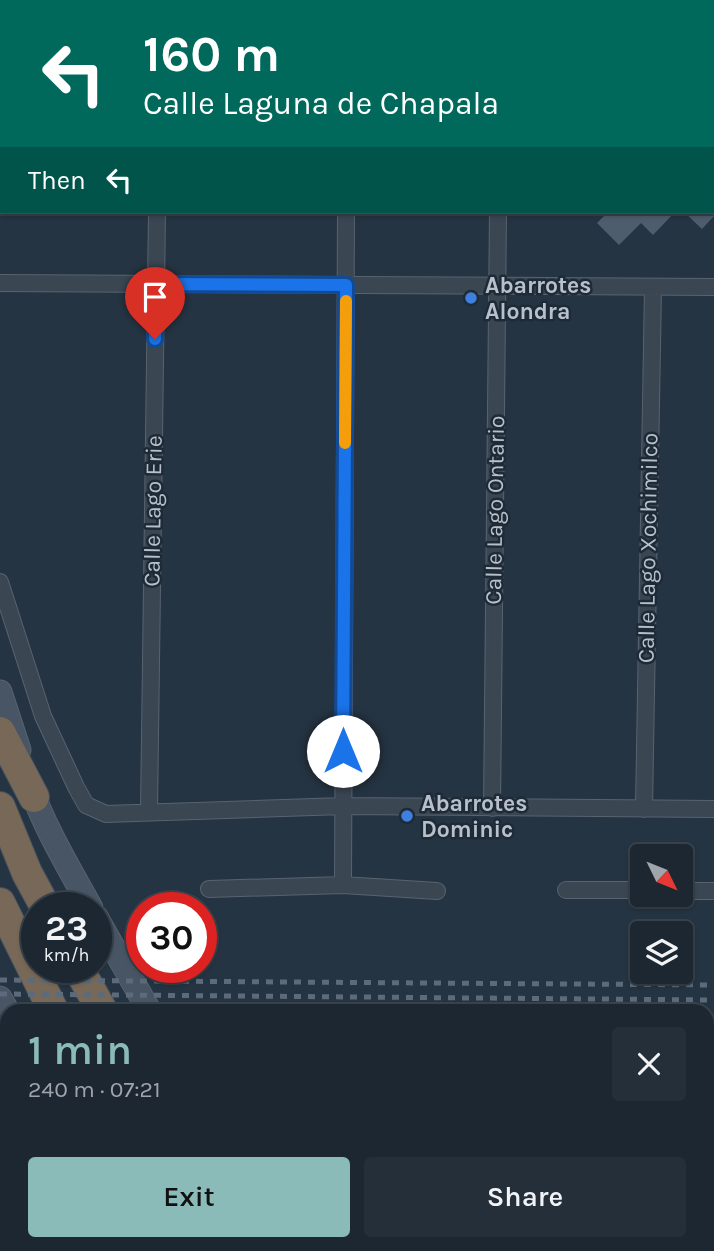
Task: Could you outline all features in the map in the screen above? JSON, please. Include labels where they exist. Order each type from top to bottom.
[{"type":"highway","points":[[0,732],[34,797]]},
{"type":"highway","points":[[0,807],[37,892]]},
{"type":"highway","points":[[0,903],[50,1004]]},
{"type":"highway","points":[[87,983],[98,1004]]},
{"type":"main road","points":[[0,692],[34,797],[82,892]]},
{"type":"main road","points":[[112,945],[145,1004]]},
{"type":"street","name":"Calle Lago Erie","points":[[149,811],[157,214]]},
{"type":"street","points":[[343,885],[346,214]]},
{"type":"street","name":"Calle Lago Ontario","points":[[492,808],[498,214]]},
{"type":"street","points":[[0,283],[714,287]]},
{"type":"street","name":"Calle Lago Xochimilco","points":[[644,809],[653,287]]},
{"type":"street","points":[[0,582],[43,716],[86,805],[106,814],[343,806],[714,809]]},
{"type":"street","points":[[209,889],[343,885],[437,891]]},
{"type":"street","points":[[566,890],[630,890]]},
{"type":"street","points":[[693,891],[714,891]]},
{"type":"building","points":[[606,214],[673,214],[653,235],[641,223],[619,245],[597,223]]},
{"type":"building","points":[[686,214],[714,214],[702,229]]},
{"type":"railway","points":[[0,980],[714,985]]},
{"type":"railway","points":[[0,994],[714,1000]]},
{"type":"slow traffic","points":[[345,443],[346,301]]},
{"type":"place","name":"Abarrotes Alondra","points":[[471,298]]},
{"type":"place","name":"Abarrotes Dominic","points":[[407,816]]},
{"type":"route","points":[[155,339],[156,284],[346,285],[343,751]]}]
